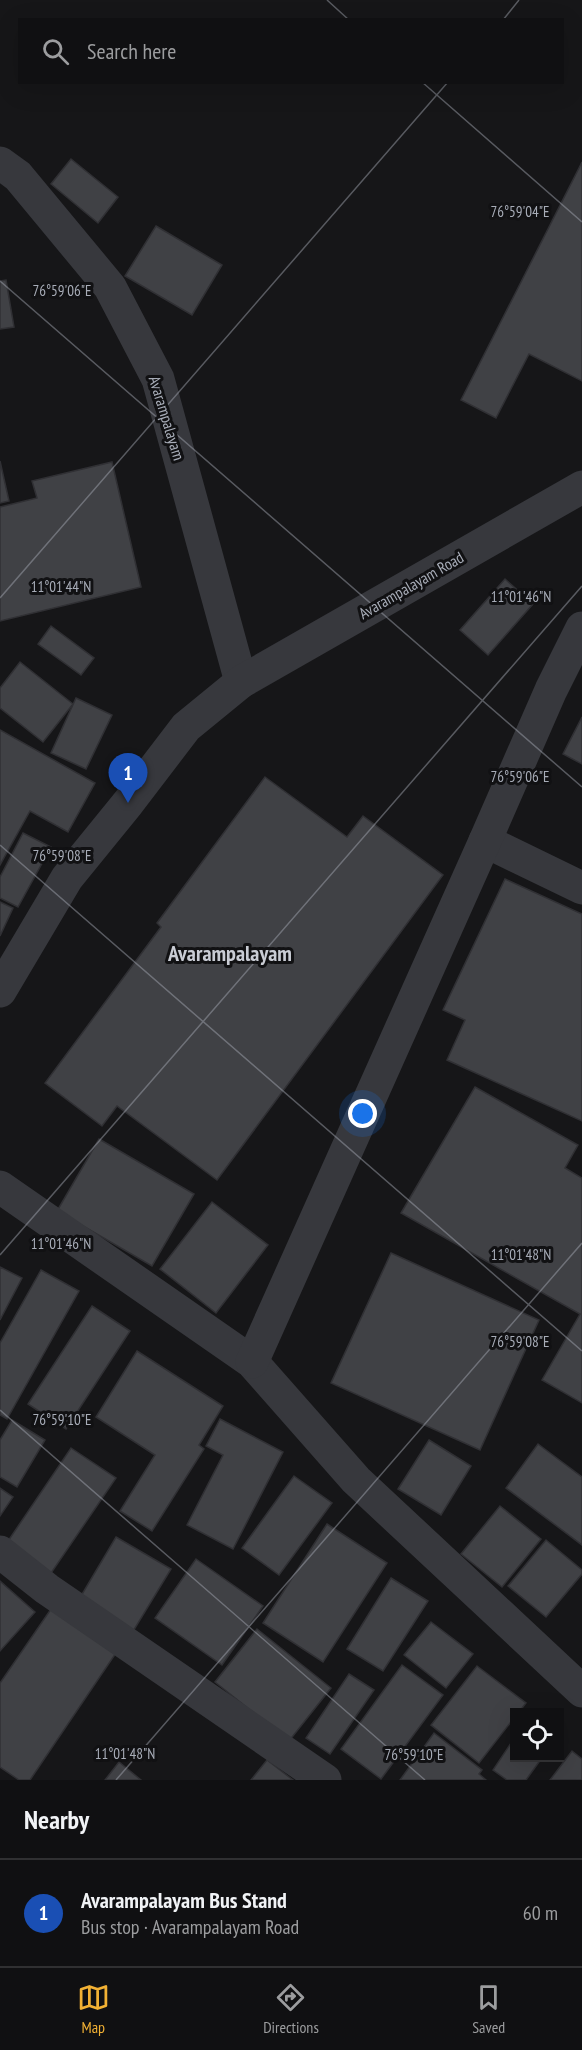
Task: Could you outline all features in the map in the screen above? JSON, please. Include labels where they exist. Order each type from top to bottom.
[{"type":"street","name":"Avarampalayam","points":[[0,163],[18,176],[110,287],[158,379],[241,682]]},
{"type":"street","name":"Avarampalayam Road","points":[[0,992],[67,878],[186,727],[241,682],[582,487]]},
{"type":"street","points":[[252,1362],[550,690],[582,628]]},
{"type":"street","points":[[485,841],[582,888]]},
{"type":"street","points":[[0,1187],[252,1362],[356,1480],[582,1691]]},
{"type":"street","points":[[0,1552],[47,1589],[326,1780]]},
{"type":"building","points":[[71,159],[118,197],[98,223],[51,184]]},
{"type":"building","points":[[582,162],[582,381],[529,354],[496,418],[461,400]]},
{"type":"building","points":[[156,226],[222,265],[192,315],[125,276]]},
{"type":"building","points":[[6,280],[14,327],[0,329],[0,281]]},
{"type":"building","points":[[0,461],[9,501],[0,503]]},
{"type":"building","points":[[112,462],[141,587],[0,621],[0,507],[37,498],[32,481]]},
{"type":"building","points":[[505,579],[533,604],[488,655],[460,630]]},
{"type":"building","points":[[51,626],[94,658],[81,675],[38,644]]},
{"type":"building","points":[[20,662],[73,704],[43,742],[0,708],[0,688]]},
{"type":"building","points":[[76,698],[112,715],[86,769],[51,753]]},
{"type":"building","points":[[582,717],[582,764],[563,754]]},
{"type":"building","points":[[0,730],[95,783],[68,832],[30,811],[0,865]]},
{"type":"building","points":[[265,777],[347,837],[363,816],[443,875],[217,1180],[117,1106],[102,1126],[45,1083],[161,927],[157,923]]},
{"type":"building","points":[[23,833],[51,847],[18,907],[0,898],[0,877]]},
{"type":"building","points":[[505,879],[582,914],[582,1121],[447,1060],[465,1020],[443,1010]]},
{"type":"building","points":[[0,902],[13,908],[0,936]]},
{"type":"building","points":[[475,1087],[578,1145],[565,1168],[582,1178],[582,1403],[542,1380],[580,1314],[401,1213]]},
{"type":"building","points":[[99,1139],[194,1194],[152,1266],[57,1211]]},
{"type":"building","points":[[212,1202],[268,1245],[216,1313],[160,1269]]},
{"type":"building","points":[[391,1253],[539,1320],[480,1450],[331,1383]]},
{"type":"building","points":[[0,1267],[22,1278],[0,1320]]},
{"type":"building","points":[[41,1270],[79,1291],[7,1419],[0,1415],[0,1343]]},
{"type":"building","points":[[92,1306],[130,1331],[66,1429],[28,1404]]},
{"type":"building","points":[[137,1351],[223,1406],[199,1445],[204,1449],[152,1531],[120,1511],[155,1455],[96,1417]]},
{"type":"building","points":[[220,1419],[283,1452],[233,1549],[187,1525],[223,1455],[206,1446]]},
{"type":"building","points":[[12,1420],[45,1440],[17,1487],[0,1477],[0,1440]]},
{"type":"building","points":[[429,1440],[471,1466],[441,1515],[398,1489]]},
{"type":"building","points":[[538,1444],[582,1477],[582,1545],[506,1488]]},
{"type":"building","points":[[71,1448],[116,1478],[49,1576],[4,1547]]},
{"type":"building","points":[[294,1476],[332,1503],[279,1575],[242,1548]]},
{"type":"building","points":[[0,1488],[13,1497],[0,1516]]},
{"type":"building","points":[[500,1506],[541,1539],[502,1587],[461,1554]]},
{"type":"building","points":[[327,1524],[387,1563],[323,1662],[263,1623]]},
{"type":"building","points":[[116,1537],[171,1569],[132,1633],[78,1601]]},
{"type":"building","points":[[546,1540],[582,1570],[582,1574],[546,1617],[508,1586]]},
{"type":"building","points":[[196,1559],[263,1606],[222,1665],[155,1618]]},
{"type":"building","points":[[391,1578],[428,1601],[383,1671],[347,1649]]},
{"type":"building","points":[[0,1581],[35,1612],[0,1651]]},
{"type":"building","points":[[51,1609],[116,1653],[30,1780],[19,1780],[0,1767],[0,1683]]},
{"type":"building","points":[[431,1622],[473,1654],[446,1688],[404,1655]]},
{"type":"building","points":[[257,1629],[331,1688],[289,1741],[215,1682]]},
{"type":"building","points":[[402,1665],[443,1695],[381,1779],[341,1749]]},
{"type":"building","points":[[477,1666],[526,1703],[522,1708],[510,1708],[510,1723],[479,1763],[431,1725]]},
{"type":"building","points":[[349,1674],[374,1690],[330,1754],[306,1738]]},
{"type":"building","points":[[434,1733],[482,1770],[479,1774],[486,1780],[400,1780]]},
{"type":"building","points":[[510,1744],[510,1762],[539,1762],[526,1780],[507,1780],[493,1770]]},
{"type":"building","points":[[572,1751],[582,1759],[582,1780],[550,1780]]},
{"type":"building","points":[[267,1760],[293,1780],[251,1780]]},
{"type":"building","points":[[119,1762],[141,1780],[105,1780]]},
{"type":"place","name":"Avarampalayam Bus Stand","points":[[128,803]]},
{"type":"district","name":"Avarampalayam","points":[[230,953]]}]
